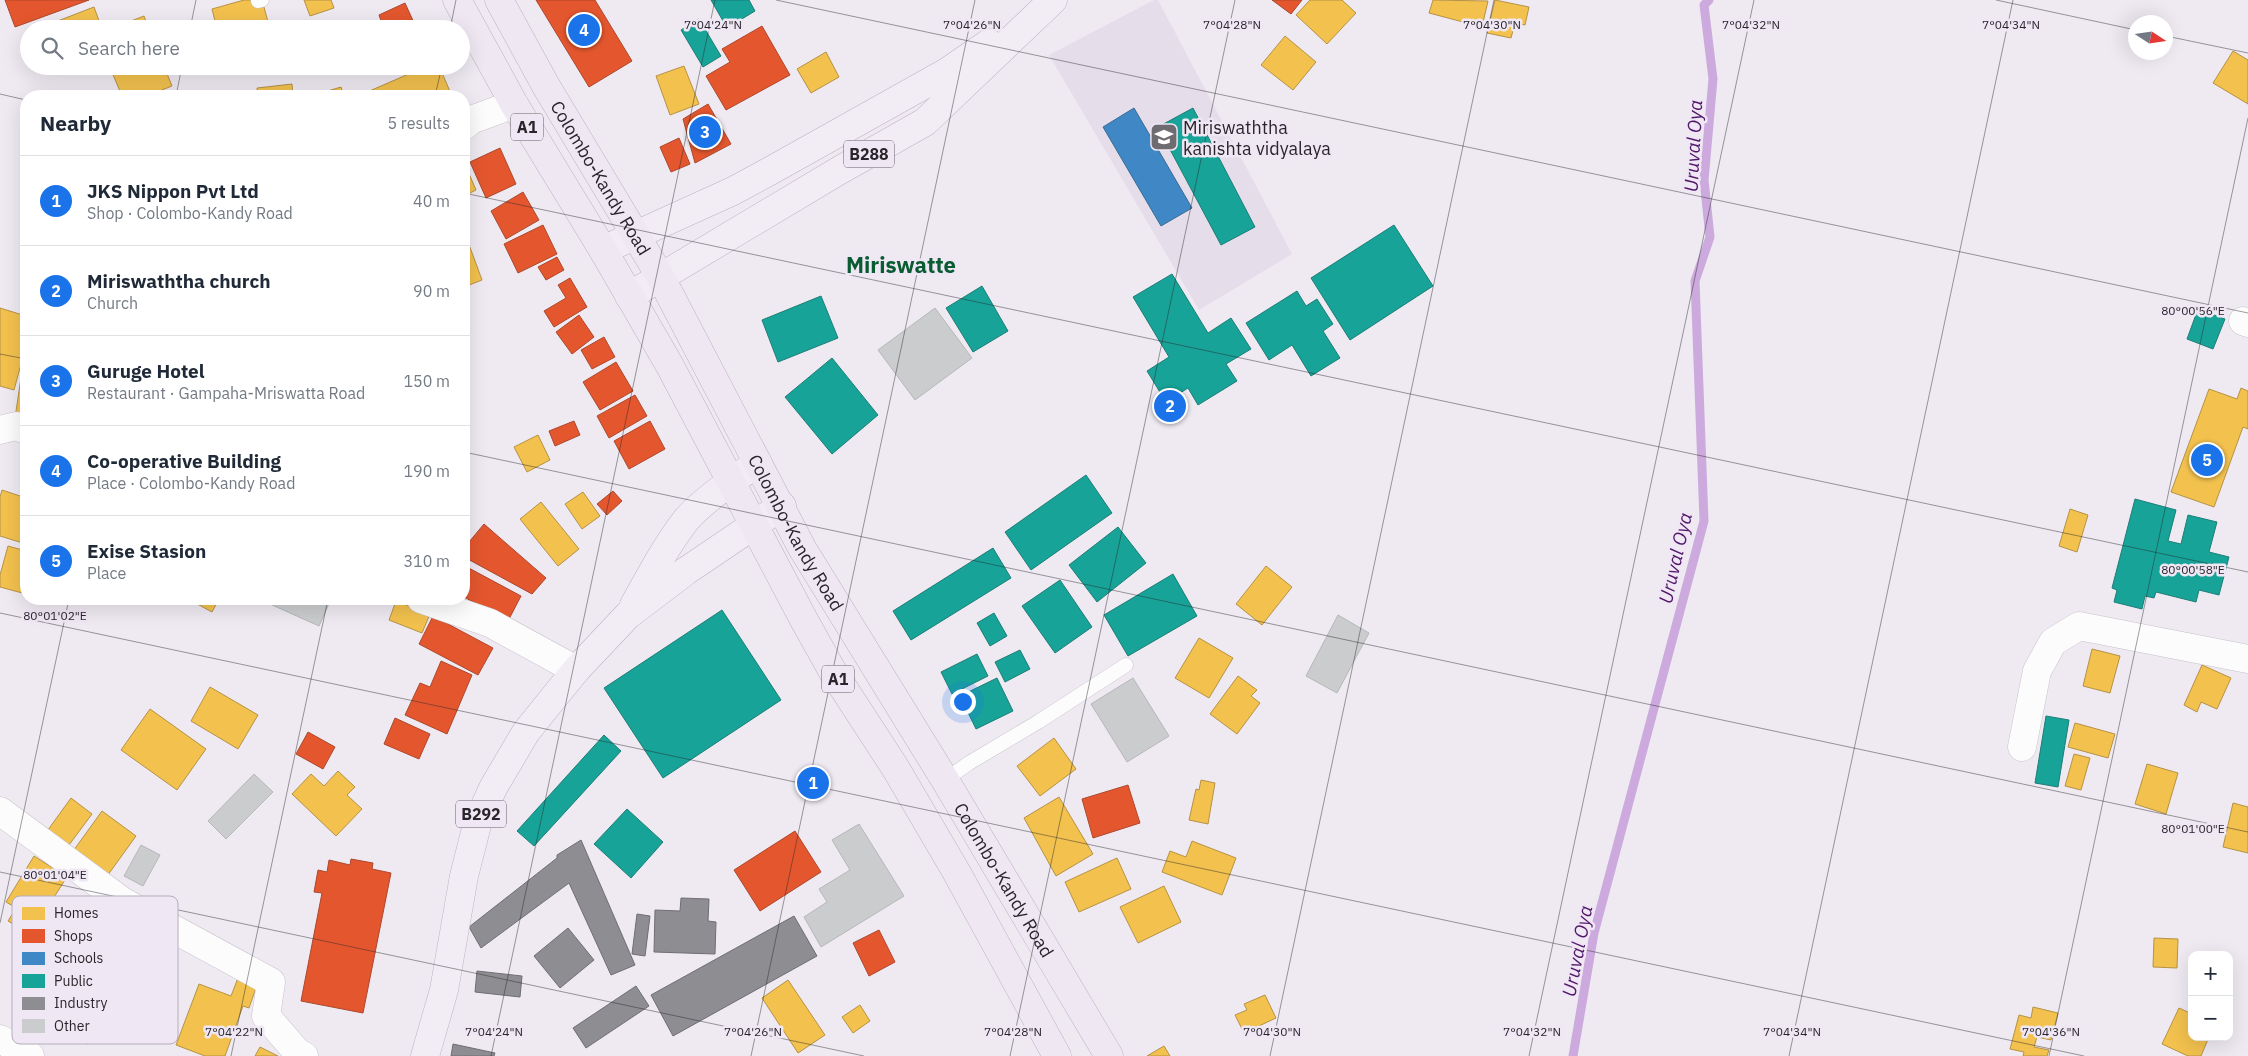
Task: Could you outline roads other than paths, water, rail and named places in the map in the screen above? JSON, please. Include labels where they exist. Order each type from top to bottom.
[{"type":"highway","name":"Colombo-Kandy Road","points":[[457,0],[468,20]]},
{"type":"highway","name":"Colombo-Kandy Road","points":[[499,0],[546,86],[660,276],[782,506],[802,548],[945,780],[1108,1056]]},
{"type":"highway","name":"Colombo-Kandy Road","points":[[470,24],[514,104],[603,250],[670,366],[833,672],[896,769],[957,873],[1057,1056]]},
{"type":"main road","name":"B288","points":[[636,235],[733,191],[947,72],[1052,0]]},
{"type":"main road","name":"B288","points":[[660,276],[925,122],[1052,0]]},
{"type":"main road","points":[[603,250],[636,235]]},
{"type":"main road","points":[[629,296],[660,276]]},
{"type":"main road","name":"B292","points":[[628,615],[654,569],[687,519],[731,482],[758,463]]},
{"type":"main road","name":"B292","points":[[425,1056],[444,990],[467,863],[484,805],[526,732],[576,670],[628,615],[679,576],[782,506]]},
{"type":"street","points":[[470,121],[514,104]]},
{"type":"street","points":[[0,430],[16,426],[20,428]]},
{"type":"street","points":[[438,605],[490,623],[576,670]]},
{"type":"street","points":[[2022,747],[2037,671],[2053,642],[2079,626],[2248,659]]},
{"type":"street","points":[[0,811],[115,896]]},
{"type":"street","points":[[178,932],[270,982],[266,1016],[297,1052],[304,1056]]},
{"type":"street","points":[[0,1039],[30,1056]]},
{"type":"lane","points":[[945,780],[968,763],[1038,722],[1126,665]]},
{"type":"waterway","name":"Uruval Oya","points":[[1573,1056],[1594,933],[1704,521],[1695,281],[1710,237],[1704,180],[1713,79],[1704,5],[1709,0]]},
{"type":"place","name":"Co-operative Building","points":[[584,30]]},
{"type":"place","name":"Guruge Hotel","points":[[705,132]]},
{"type":"place","name":"Miriswaththa kanishta vidyalaya","points":[[1164,137]]},
{"type":"place","name":"Miriswaththa church","points":[[1170,406]]},
{"type":"place","name":"Exise Stasion","points":[[2207,460]]},
{"type":"place","name":"JKS Nippon Pvt Ltd","points":[[813,783]]},
{"type":"district","name":"Miriswatte","points":[[901,264]]}]
